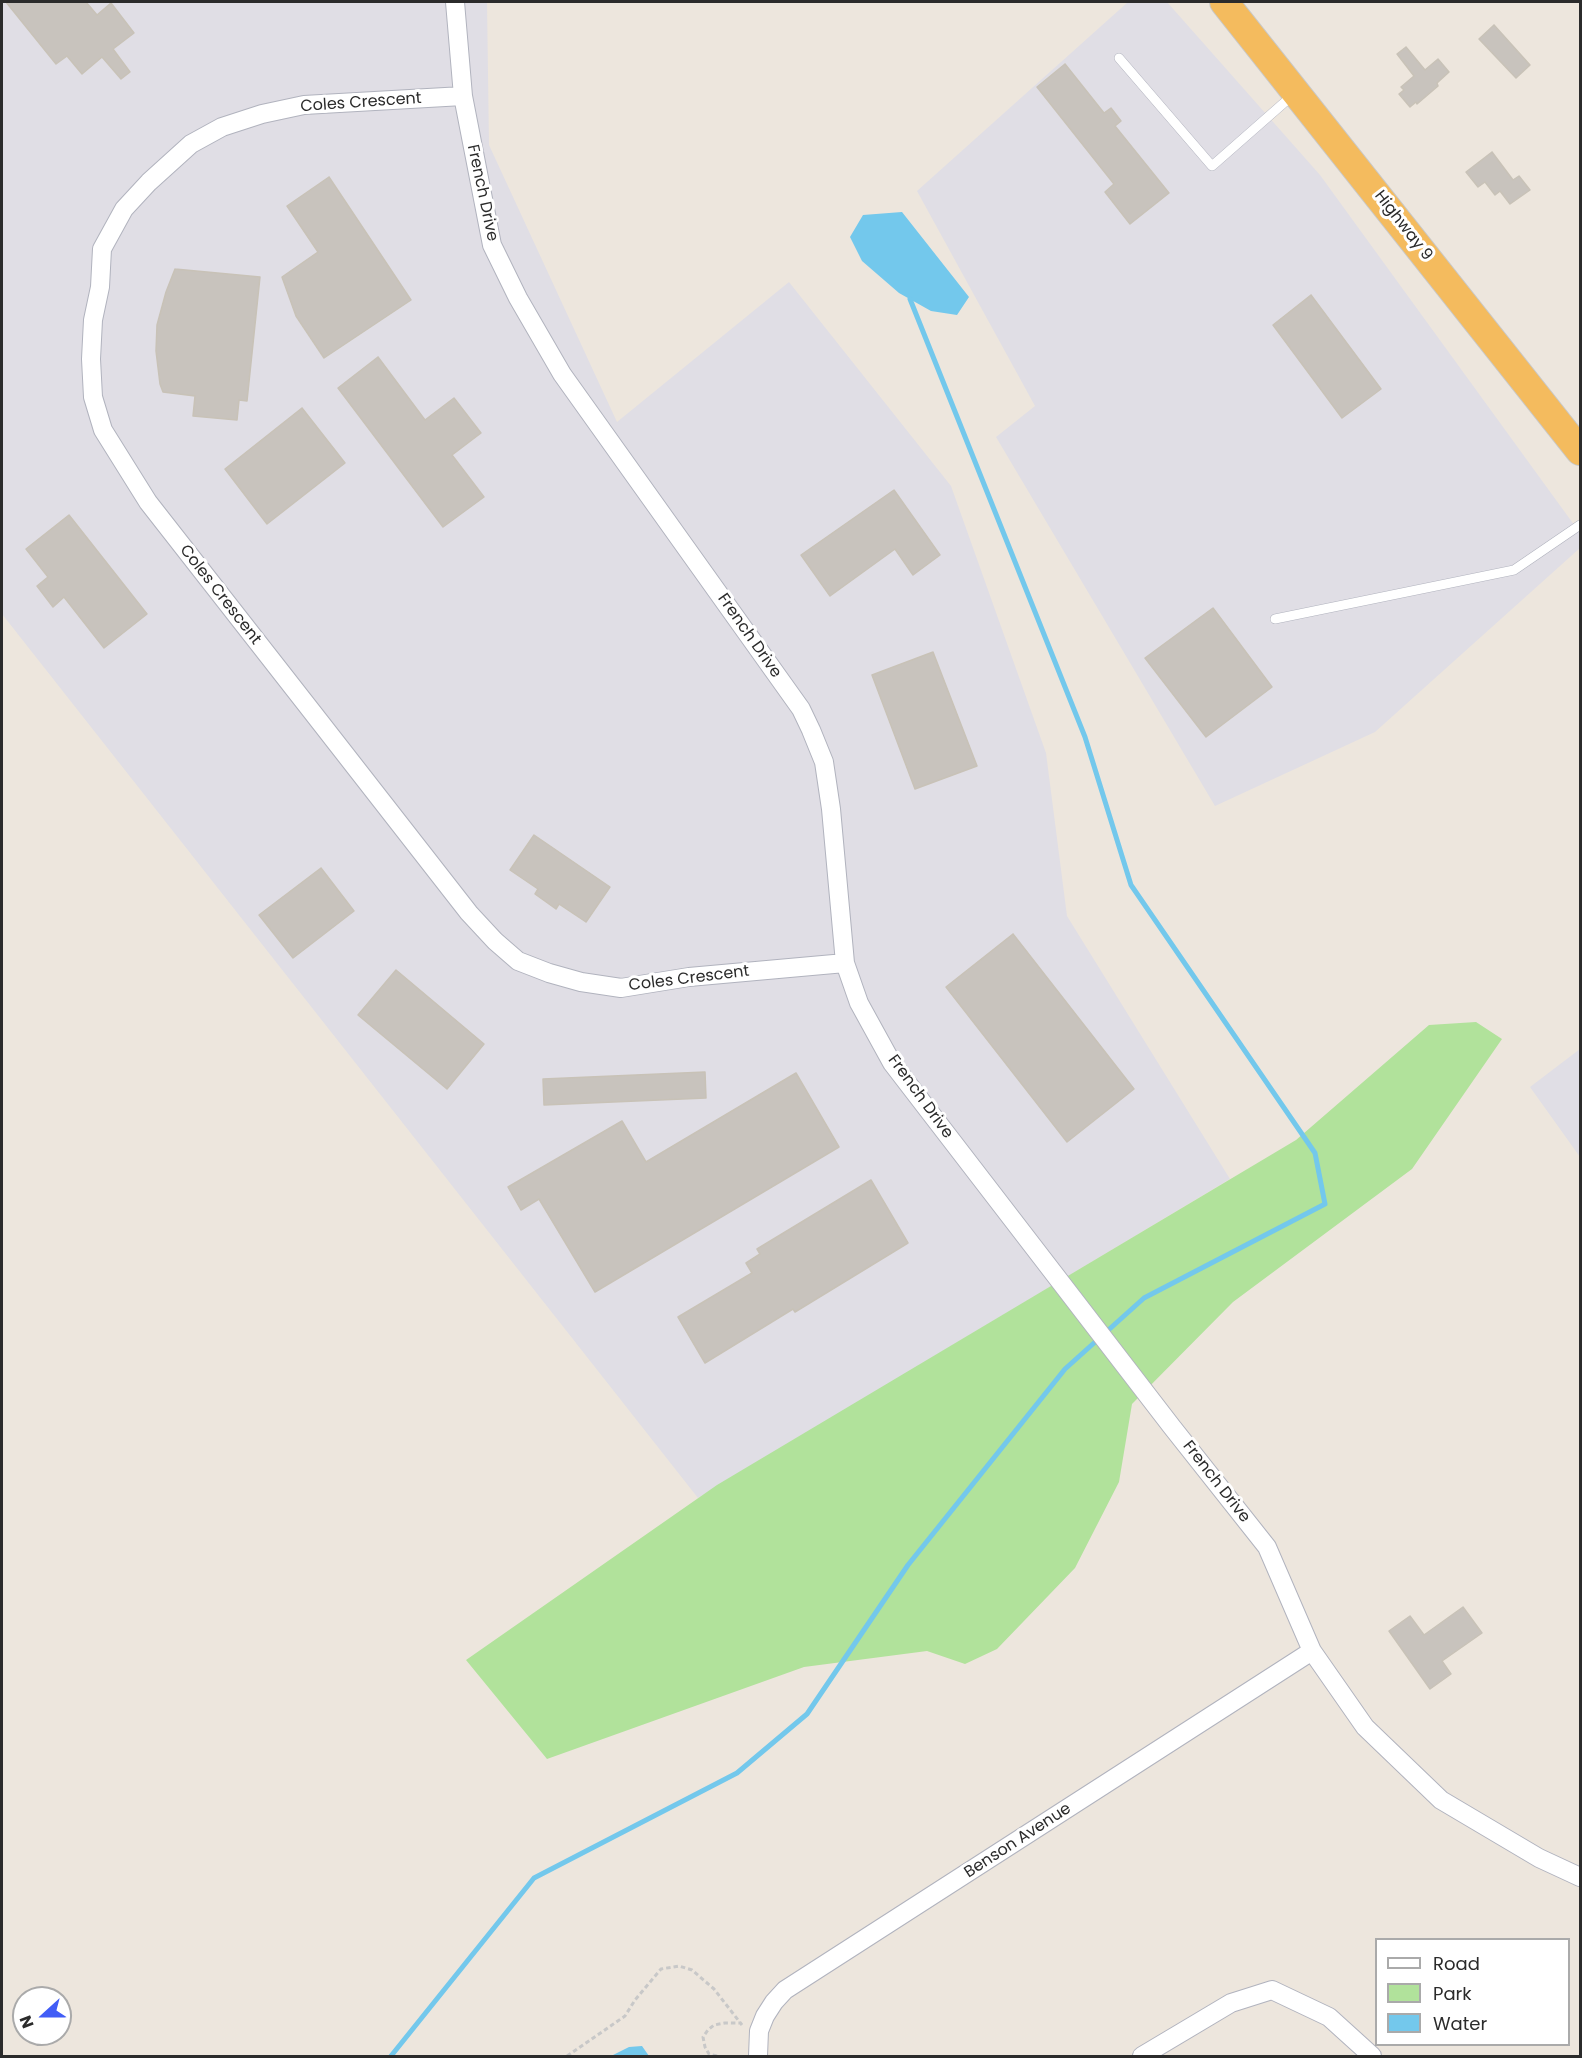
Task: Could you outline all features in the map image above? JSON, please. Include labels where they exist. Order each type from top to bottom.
[{"type":"highway","name":"Highway 9","points":[[1224,2],[1581,452]]},
{"type":"street","name":"French Drive","points":[[455,2],[463,96],[492,245],[518,298],[562,374],[801,709],[824,762],[831,809],[845,963],[860,1003],[892,1064],[1267,1547],[1312,1651],[1365,1726],[1441,1800],[1539,1858],[1581,1877]]},
{"type":"street","name":"Coles Crescent","points":[[463,96],[304,105],[262,114],[222,127],[191,144],[150,182],[124,209],[102,249],[100,287],[93,320],[91,359],[93,397],[103,430],[148,502],[291,685],[470,913],[495,941],[518,961],[582,982],[621,988],[689,976],[845,963]]},
{"type":"street","name":"Benson Avenue","points":[[758,2056],[759,2035],[765,2016],[785,1990],[1312,1651]]},
{"type":"street","points":[[1142,2056],[1231,2003],[1272,1990],[1329,2017],[1372,2056]]},
{"type":"lane","points":[[1119,58],[1212,166],[1296,93]]},
{"type":"lane","points":[[1275,619],[1514,570],[1581,525]]},
{"type":"path","points":[[567,2056],[625,2016],[661,1969],[679,1966],[692,1970],[714,1989],[745,2029],[759,2035]]},
{"type":"path","points":[[717,2056],[709,2054],[705,2047],[703,2037],[708,2030],[714,2025],[724,2023],[741,2024]]},
{"type":"shaded area","points":[[2,2],[487,2],[489,145],[617,422],[789,282],[951,486],[1046,753],[1067,916],[1230,1179],[698,1498],[2,614]]},
{"type":"shaded area","points":[[1128,2],[1167,2],[1320,175],[1580,533],[1580,548],[1375,732],[1215,806],[996,437],[1035,406],[917,191]]},
{"type":"shaded area","points":[[1580,1049],[1580,1157],[1530,1087]]},
{"type":"green space","points":[[1476,1022],[1502,1039],[1412,1169],[1233,1302],[1132,1404],[1119,1482],[1075,1568],[997,1649],[965,1664],[927,1651],[804,1667],[547,1759],[466,1660],[717,1485],[1296,1140],[1429,1025]]},
{"type":"water","points":[[902,212],[969,297],[957,315],[931,311],[899,293],[862,261],[850,237],[863,215]]},
{"type":"water","points":[[642,2046],[649,2056],[611,2056],[629,2047]]},
{"type":"building","points":[[6,2],[86,2],[97,15],[111,3],[134,33],[113,49],[130,72],[121,79],[102,57],[82,74],[67,56],[56,64]]},
{"type":"building","points":[[1494,25],[1530,65],[1516,78],[1479,39]]},
{"type":"building","points":[[1406,47],[1425,70],[1438,59],[1449,72],[1437,83],[1438,86],[1417,104],[1416,102],[1410,107],[1399,94],[1404,90],[1401,87],[1414,76],[1397,54]]},
{"type":"building","points":[[1065,64],[1104,113],[1111,108],[1121,121],[1115,126],[1169,193],[1130,224],[1105,192],[1114,184],[1037,87]]},
{"type":"building","points":[[1492,152],[1513,180],[1519,176],[1530,190],[1510,204],[1500,191],[1495,195],[1485,182],[1478,187],[1466,172]]},
{"type":"building","points":[[329,177],[411,300],[324,358],[296,316],[282,277],[318,252],[287,206]]},
{"type":"building","points":[[175,269],[260,277],[247,401],[239,400],[237,420],[193,416],[195,396],[163,392],[156,351],[157,325]]},
{"type":"building","points":[[1311,295],[1381,389],[1342,418],[1273,325]]},
{"type":"building","points":[[378,357],[425,420],[454,398],[481,433],[452,455],[484,497],[443,527],[338,388]]},
{"type":"building","points":[[302,408],[345,463],[267,524],[225,469]]},
{"type":"building","points":[[894,490],[940,555],[913,575],[895,549],[830,596],[801,555]]},
{"type":"building","points":[[69,515],[147,614],[104,648],[64,597],[53,607],[37,586],[48,577],[26,549]]},
{"type":"building","points":[[1213,608],[1272,687],[1206,737],[1145,658]]},
{"type":"building","points":[[933,652],[977,766],[915,789],[872,675]]},
{"type":"building","points":[[534,835],[610,887],[586,922],[559,904],[556,909],[535,894],[538,889],[510,870]]},
{"type":"building","points":[[321,868],[354,911],[293,958],[259,915]]},
{"type":"building","points":[[1013,934],[1134,1089],[1067,1142],[946,987]]},
{"type":"building","points":[[396,970],[484,1044],[447,1089],[358,1015]]},
{"type":"building","points":[[705,1072],[706,1098],[544,1105],[543,1079]]},
{"type":"building","points":[[796,1073],[839,1147],[595,1292],[539,1199],[521,1210],[508,1187],[622,1121],[646,1162]]},
{"type":"building","points":[[871,1180],[908,1243],[795,1312],[793,1309],[705,1363],[678,1317],[752,1273],[746,1263],[760,1254],[757,1249]]},
{"type":"building","points":[[1463,1607],[1482,1633],[1442,1661],[1451,1674],[1430,1689],[1389,1631],[1410,1616],[1424,1635]]},
{"type":"waterway","points":[[391,2056],[534,1878],[737,1773],[807,1714],[908,1565],[1065,1369],[1144,1298],[1325,1204],[1315,1153],[1131,885],[1085,737],[910,299]]}]
